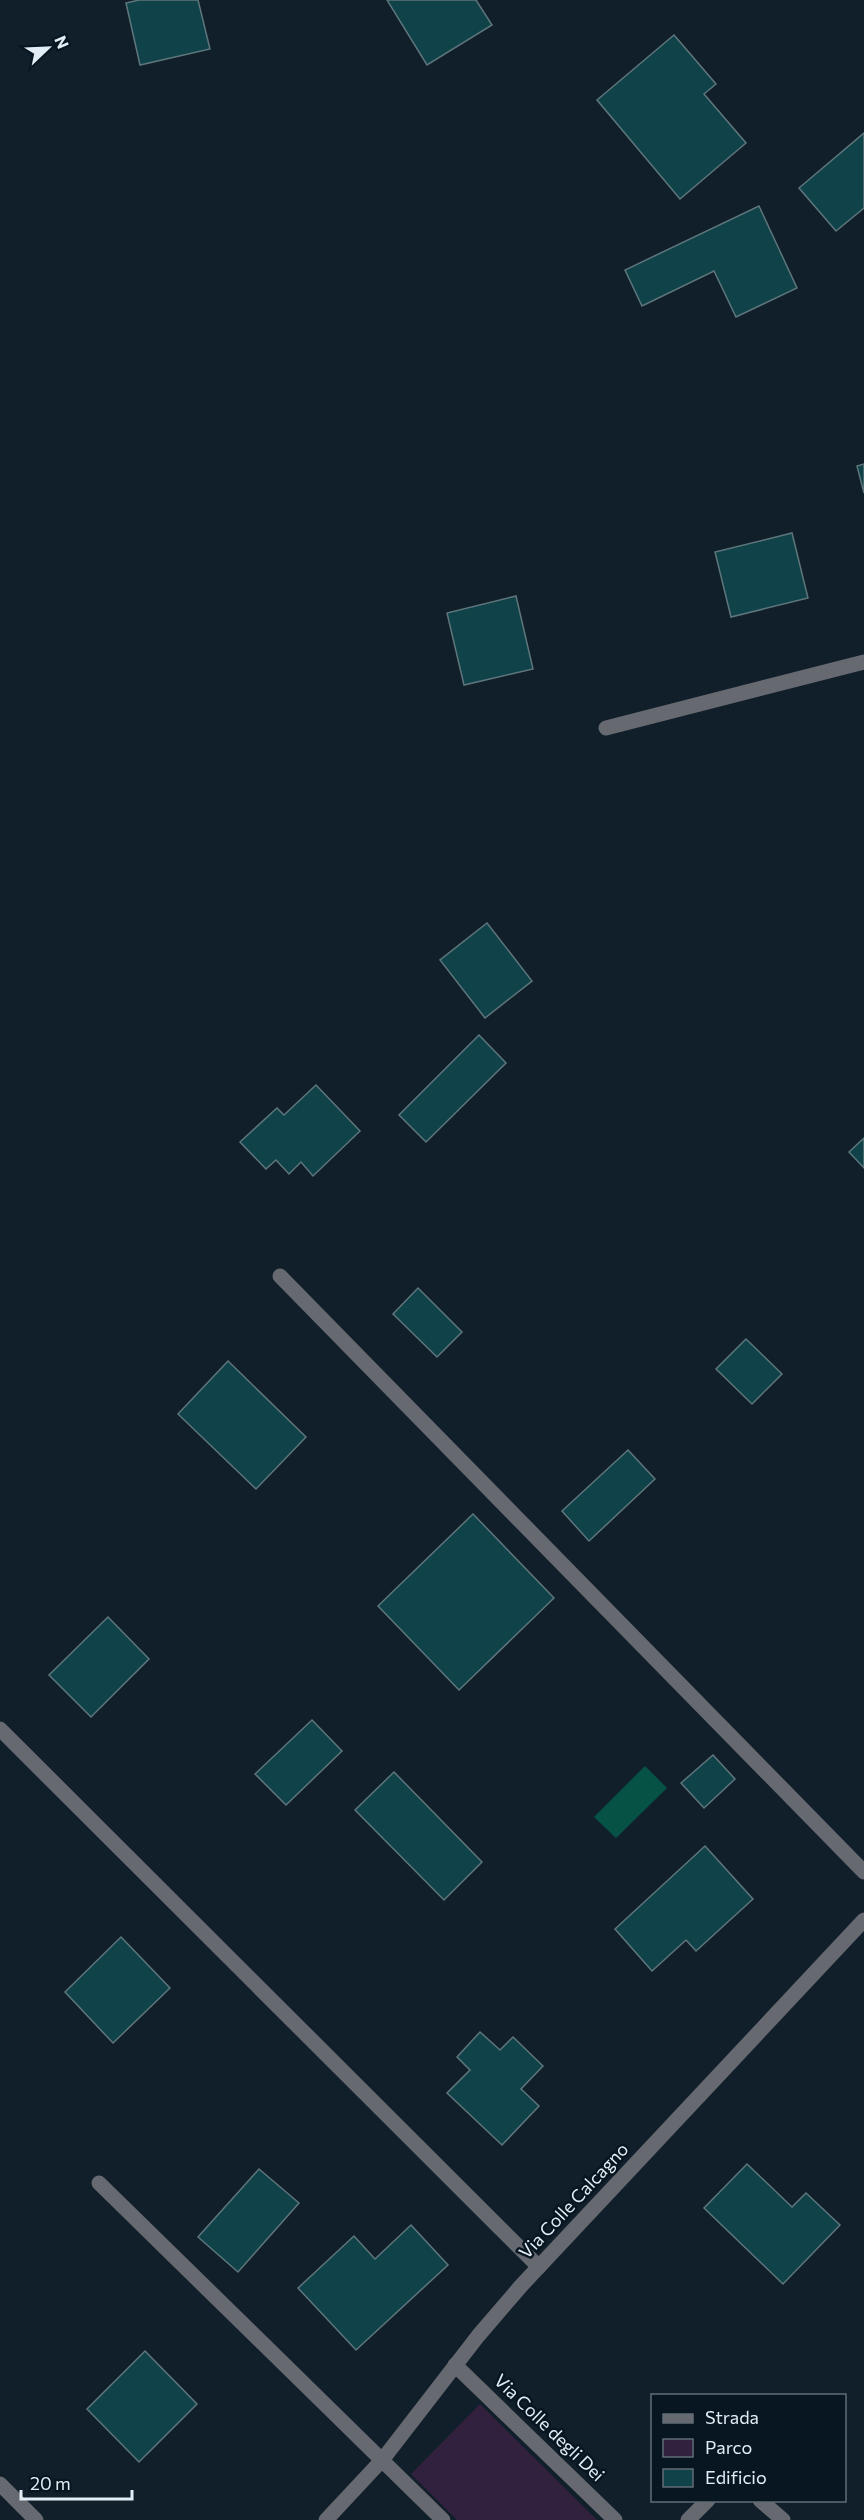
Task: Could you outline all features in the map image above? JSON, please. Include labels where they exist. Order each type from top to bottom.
[{"type":"street","points":[[606,728],[864,662]]},
{"type":"street","points":[[279,1276],[864,1872]]},
{"type":"street","points":[[0,1729],[538,2267]]},
{"type":"street","name":"Via Colle Calcagno","points":[[326,2520],[383,2459],[455,2365],[538,2267],[864,1920]]},
{"type":"street","points":[[99,2183],[443,2520]]},
{"type":"street","name":"Via Colle degli Dei","points":[[455,2365],[615,2520]]},
{"type":"street","points":[[0,2484],[36,2520]]},
{"type":"street","points":[[687,2520],[706,2502]]},
{"type":"street","points":[[762,2502],[783,2520]]},
{"type":"green space","points":[[480,2404],[597,2520],[457,2520],[411,2474]]},
{"type":"shaded area","points":[[645,1766],[667,1788],[616,1838],[594,1817]]},
{"type":"building","points":[[139,0],[198,0],[210,49],[140,65],[126,3]]},
{"type":"building","points":[[387,0],[476,0],[492,25],[427,65]]},
{"type":"building","points":[[674,35],[716,84],[704,94],[746,143],[680,199],[597,100]]},
{"type":"building","points":[[864,133],[864,208],[836,231],[799,188]]},
{"type":"building","points":[[759,206],[797,288],[736,317],[714,271],[642,306],[625,270]]},
{"type":"building","points":[[864,464],[864,493],[857,466]]},
{"type":"building","points":[[792,533],[808,598],[731,617],[715,552]]},
{"type":"building","points":[[516,596],[533,669],[464,685],[447,613]]},
{"type":"building","points":[[487,923],[532,981],[485,1018],[440,960]]},
{"type":"building","points":[[479,1035],[506,1063],[426,1142],[399,1115]]},
{"type":"building","points":[[316,1085],[360,1131],[313,1176],[301,1162],[289,1174],[276,1160],[266,1169],[240,1142],[277,1108],[284,1115]]},
{"type":"building","points":[[864,1138],[864,1168],[849,1152]]},
{"type":"building","points":[[418,1288],[462,1332],[437,1357],[393,1314]]},
{"type":"building","points":[[746,1339],[782,1374],[752,1404],[716,1369]]},
{"type":"building","points":[[228,1361],[306,1437],[256,1489],[178,1414]]},
{"type":"building","points":[[628,1450],[655,1479],[589,1541],[562,1511]]},
{"type":"building","points":[[473,1514],[554,1598],[459,1690],[378,1606]]},
{"type":"building","points":[[108,1617],[149,1659],[91,1717],[49,1675]]},
{"type":"building","points":[[312,1720],[342,1751],[286,1805],[255,1774]]},
{"type":"building","points":[[713,1755],[735,1779],[704,1808],[681,1783]]},
{"type":"building","points":[[394,1772],[482,1862],[444,1900],[355,1810]]},
{"type":"building","points":[[705,1846],[753,1899],[696,1951],[686,1940],[652,1971],[615,1929]]},
{"type":"building","points":[[121,1937],[170,1988],[113,2043],[65,1992]]},
{"type":"building","points":[[480,2032],[500,2050],[513,2037],[543,2066],[521,2089],[539,2106],[502,2145],[447,2093],[470,2070],[457,2057]]},
{"type":"building","points":[[747,2164],[792,2207],[806,2193],[840,2225],[783,2284],[704,2208]]},
{"type":"building","points":[[259,2169],[299,2203],[238,2272],[198,2237]]},
{"type":"building","points":[[411,2225],[448,2265],[356,2350],[298,2288],[354,2236],[375,2259]]},
{"type":"building","points":[[145,2351],[197,2404],[139,2462],[87,2409]]}]
